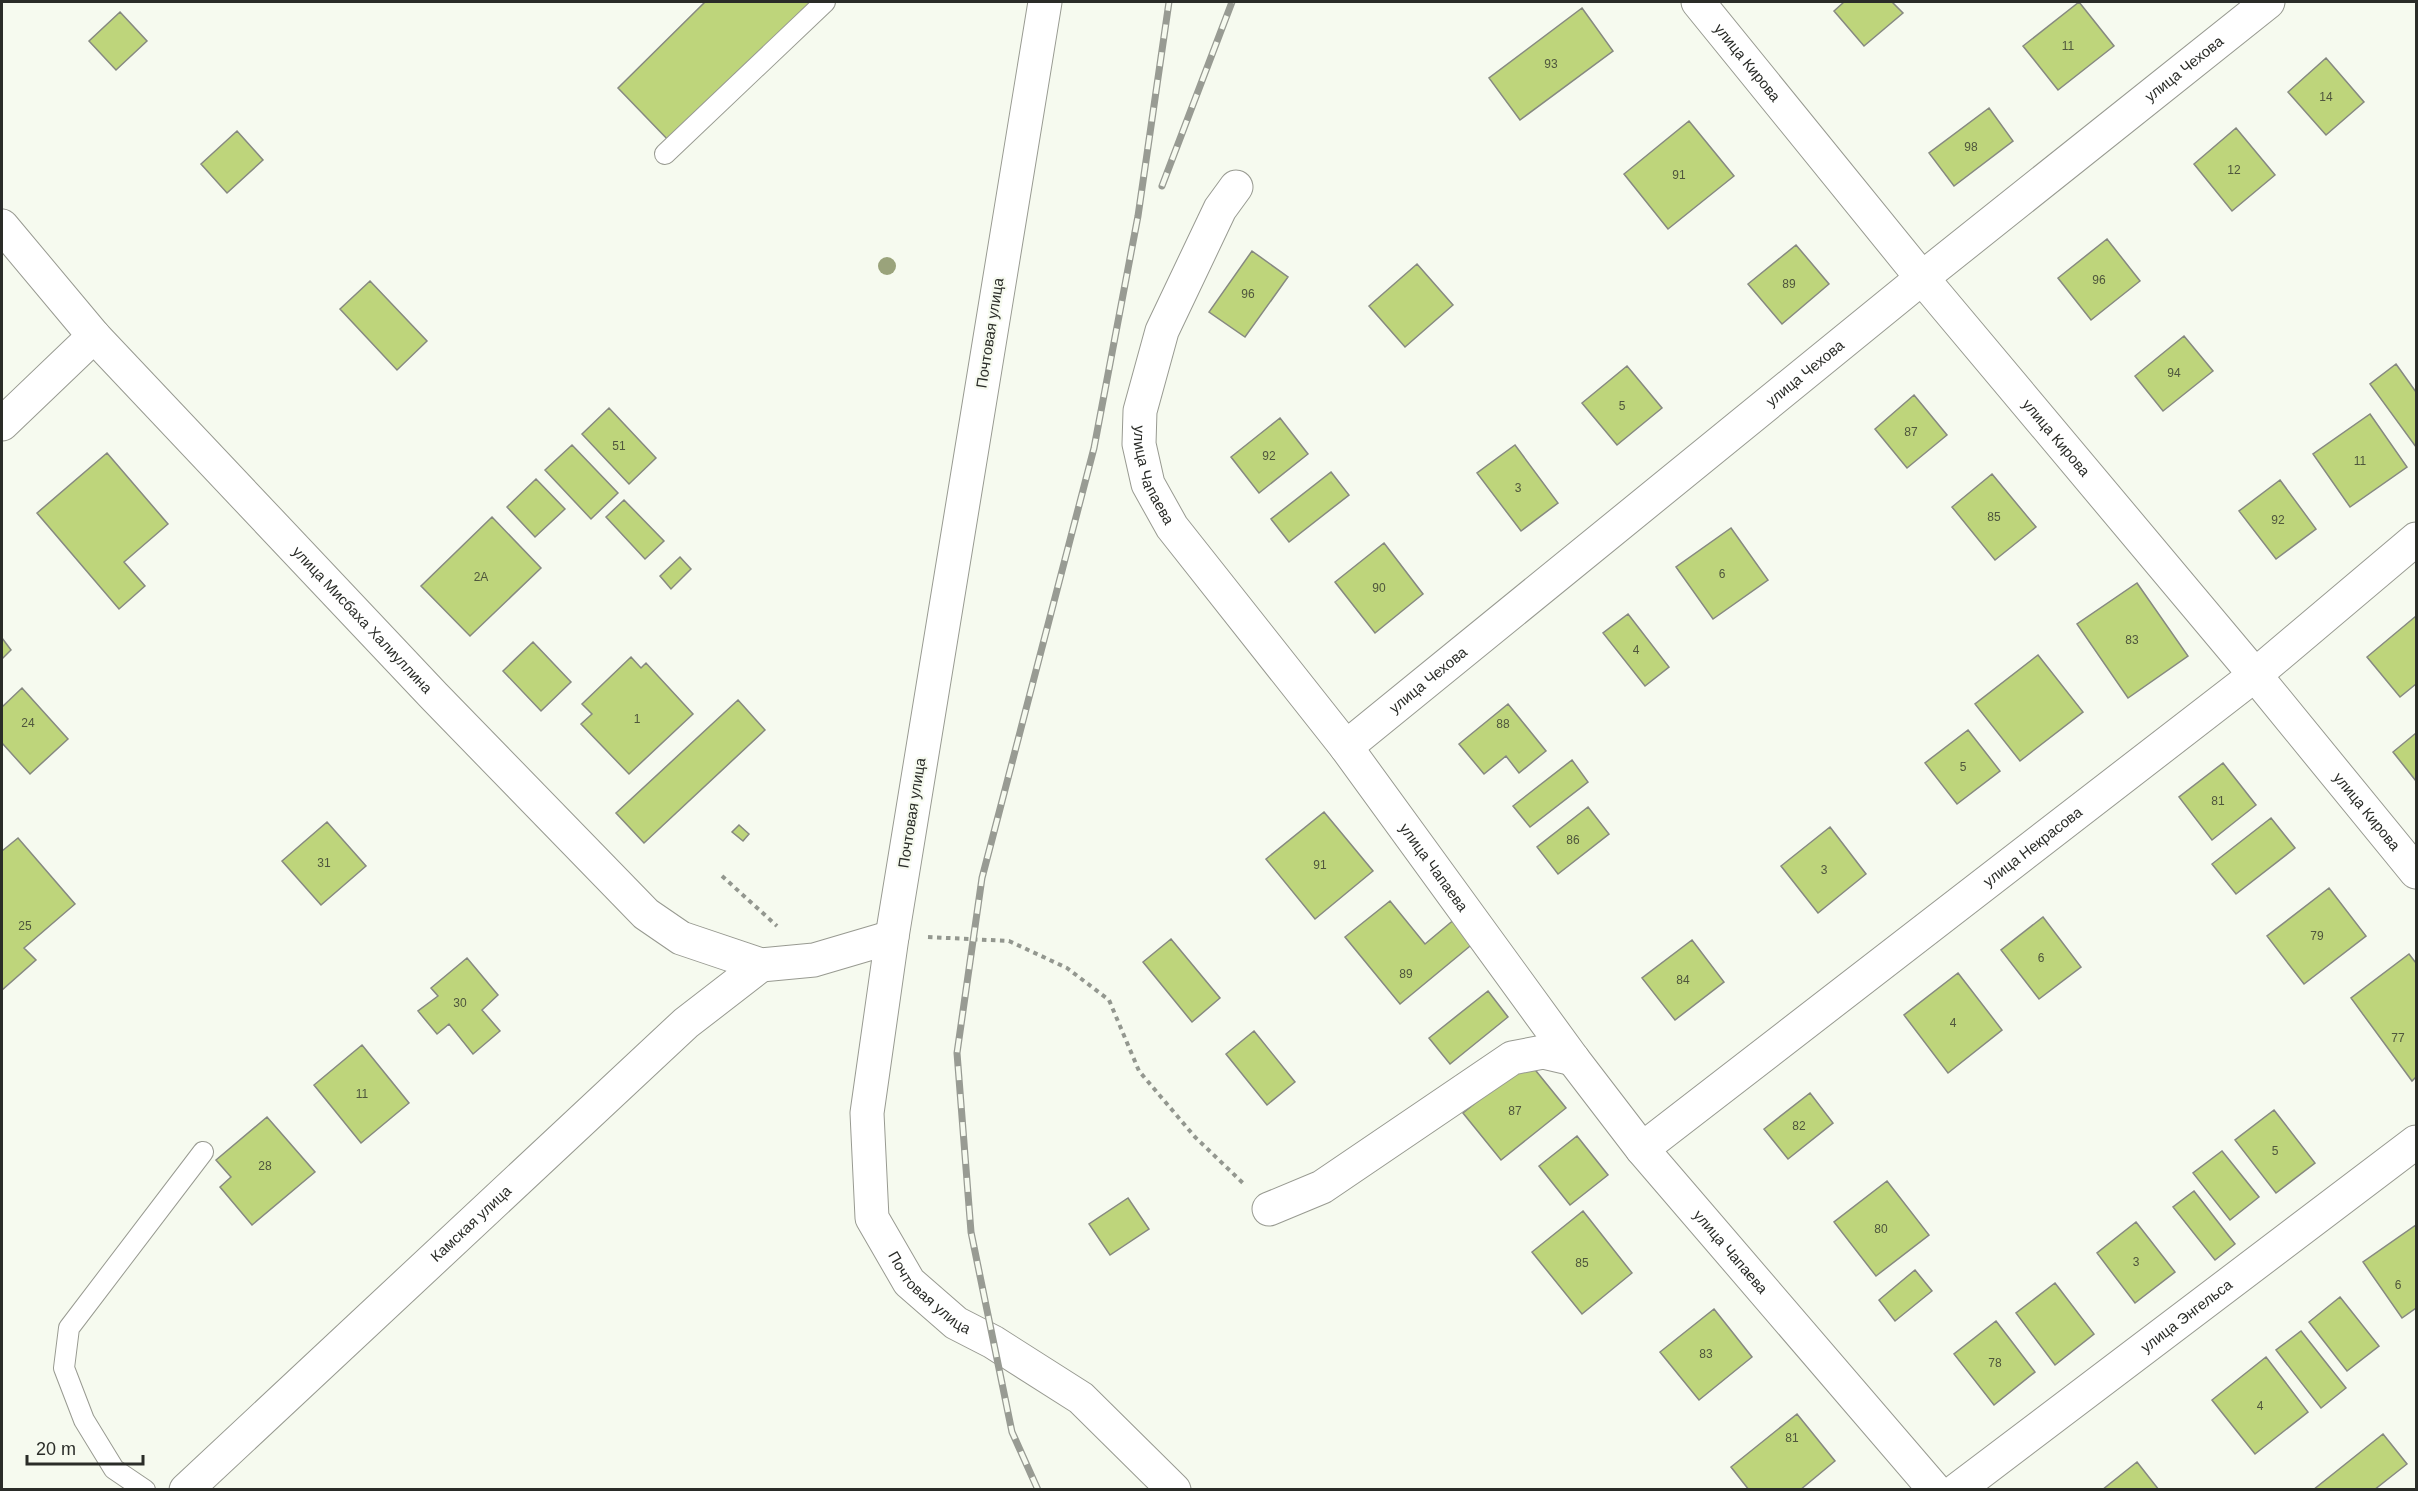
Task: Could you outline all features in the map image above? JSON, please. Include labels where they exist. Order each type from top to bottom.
[{"type":"street","name":"Почтовая улица","points":[[1045,2],[892,937],[867,1113],[872,1218],[909,1282],[956,1323],[993,1342],[1081,1398],[1174,1490]]},
{"type":"street","name":"улица Кирова","points":[[1698,2],[1922,278],[2255,675],[2416,872]]},
{"type":"street","name":"улица Чехова","points":[[1346,747],[1922,278],[2268,2]]},
{"type":"street","name":"улица Чапаева","points":[[1236,187],[1220,209],[1162,331],[1140,411],[1139,444],[1148,484],[1172,527],[1346,747],[1573,1059],[1642,1149],[1935,1490]]},
{"type":"street","name":"улица Мисбаха Халиуллина","points":[[2,226],[94,336],[434,696],[646,914],[681,938],[761,965]]},
{"type":"street","points":[[2,424],[94,336]]},
{"type":"street","name":"улица Некрасова","points":[[1642,1149],[2255,675],[2416,539]]},
{"type":"street","points":[[761,965],[814,960],[892,937]]},
{"type":"street","name":"Камская улица","points":[[186,1490],[686,1023],[761,965]]},
{"type":"street","points":[[1269,1209],[1322,1187],[1512,1058],[1543,1052],[1573,1059]]},
{"type":"street","name":"улица Энгельса","points":[[1957,1490],[2416,1142]]},
{"type":"lane","points":[[665,154],[825,2]]},
{"type":"lane","points":[[145,1490],[114,1468],[84,1420],[64,1368],[69,1328],[203,1152]]},
{"type":"path","points":[[722,876],[814,960]]},
{"type":"path","points":[[892,937],[974,938],[1009,941],[1067,968],[1109,1000],[1139,1071],[1195,1137],[1269,1209]]},
{"type":"building","points":[[705,2],[814,2],[671,143],[618,88]]},
{"type":"building","points":[[1844,2],[1892,2],[1903,13],[1864,46],[1834,11]]},
{"type":"building","points":[[2079,2],[2114,46],[2058,90],[2023,46]]},
{"type":"building","points":[[1582,8],[1613,51],[1520,120],[1489,78]]},
{"type":"building","points":[[120,12],[147,41],[116,70],[89,41]]},
{"type":"building","points":[[2326,58],[2364,102],[2326,135],[2288,92]]},
{"type":"building","points":[[1989,108],[2013,141],[1954,186],[1929,153]]},
{"type":"building","points":[[1689,121],[1734,176],[1668,229],[1624,174]]},
{"type":"building","points":[[2236,128],[2275,175],[2232,211],[2194,164]]},
{"type":"building","points":[[237,131],[263,160],[227,193],[201,164]]},
{"type":"building","points":[[2107,239],[2140,281],[2091,320],[2058,278]]},
{"type":"building","points":[[1796,245],[1829,284],[1782,324],[1748,284]]},
{"type":"building","points":[[1252,251],[1288,277],[1245,337],[1209,312]]},
{"type":"building","points":[[1417,264],[1453,305],[1405,347],[1369,306]]},
{"type":"building","points":[[370,281],[427,341],[397,370],[340,309]]},
{"type":"building","points":[[2184,336],[2213,371],[2163,411],[2135,376]]},
{"type":"building","points":[[2396,364],[2416,392],[2416,447],[2370,384]]},
{"type":"building","points":[[1627,366],[1662,408],[1617,445],[1582,403]]},
{"type":"building","points":[[1914,395],[1947,435],[1907,468],[1875,429]]},
{"type":"building","points":[[609,408],[656,458],[629,484],[582,434]]},
{"type":"building","points":[[2370,414],[2407,467],[2350,507],[2313,454]]},
{"type":"building","points":[[1280,418],[1308,454],[1259,493],[1231,457]]},
{"type":"building","points":[[572,445],[618,493],[591,519],[545,470]]},
{"type":"building","points":[[1515,445],[1558,503],[1521,531],[1477,473]]},
{"type":"building","points":[[107,453],[168,524],[124,562],[145,586],[119,609],[37,513]]},
{"type":"building","points":[[1331,472],[1349,495],[1289,542],[1271,519]]},
{"type":"building","points":[[1992,474],[2036,527],[1995,560],[1952,507]]},
{"type":"building","points":[[536,479],[565,509],[535,537],[507,507]]},
{"type":"building","points":[[2280,480],[2316,529],[2276,559],[2239,511]]},
{"type":"building","points":[[624,500],[664,541],[645,559],[606,517]]},
{"type":"building","points":[[492,517],[541,568],[470,636],[421,586]]},
{"type":"building","points":[[1731,528],[1768,580],[1713,619],[1676,567]]},
{"type":"building","points":[[1384,543],[1423,594],[1375,633],[1335,582]]},
{"type":"building","points":[[680,557],[691,569],[671,589],[660,576]]},
{"type":"building","points":[[2137,583],[2188,656],[2128,698],[2077,624]]},
{"type":"building","points":[[1628,614],[1669,667],[1645,686],[1603,633]]},
{"type":"building","points":[[2416,616],[2416,684],[2400,697],[2367,657]]},
{"type":"building","points":[[2,638],[11,650],[2,659]]},
{"type":"building","points":[[533,642],[571,682],[541,711],[503,671]]},
{"type":"building","points":[[2038,655],[2083,712],[2020,761],[1975,704]]},
{"type":"building","points":[[631,657],[641,668],[646,663],[693,714],[629,774],[581,724],[592,714],[582,704]]},
{"type":"building","points":[[22,688],[68,739],[30,774],[2,743],[2,707]]},
{"type":"building","points":[[738,700],[765,730],[644,843],[616,813]]},
{"type":"building","points":[[1508,704],[1546,751],[1519,773],[1506,756],[1484,774],[1459,744]]},
{"type":"building","points":[[1968,730],[2000,771],[1957,804],[1925,763]]},
{"type":"building","points":[[2416,733],[2416,781],[2393,752]]},
{"type":"building","points":[[1572,760],[1588,782],[1530,827],[1513,806]]},
{"type":"building","points":[[2223,763],[2256,805],[2212,840],[2179,797]]},
{"type":"building","points":[[1588,807],[1609,834],[1558,874],[1537,847]]},
{"type":"building","points":[[1324,812],[1373,871],[1315,919],[1266,859]]},
{"type":"building","points":[[2271,818],[2295,848],[2236,894],[2212,864]]},
{"type":"building","points":[[327,822],[366,866],[321,905],[282,861]]},
{"type":"building","points":[[739,825],[749,834],[743,841],[732,832]]},
{"type":"building","points":[[1830,827],[1866,874],[1818,913],[1781,866]]},
{"type":"building","points":[[18,838],[75,904],[24,948],[36,960],[2,990],[2,851]]},
{"type":"building","points":[[2329,888],[2366,936],[2304,984],[2267,936]]},
{"type":"building","points":[[1390,901],[1425,944],[1456,918],[1475,942],[1400,1004],[1345,937]]},
{"type":"building","points":[[2043,917],[2081,967],[2039,999],[2001,950]]},
{"type":"building","points":[[1171,939],[1220,998],[1192,1022],[1143,962]]},
{"type":"building","points":[[1692,940],[1724,982],[1675,1020],[1642,978]]},
{"type":"building","points":[[2409,954],[2416,963],[2416,1077],[2412,1081],[2351,998]]},
{"type":"building","points":[[467,958],[498,995],[482,1010],[500,1031],[473,1054],[449,1024],[437,1034],[418,1011],[438,996],[431,988]]},
{"type":"building","points":[[1958,973],[2002,1030],[1948,1073],[1904,1015]]},
{"type":"building","points":[[1488,991],[1508,1017],[1450,1064],[1429,1038]]},
{"type":"building","points":[[1254,1031],[1295,1082],[1267,1105],[1226,1054]]},
{"type":"building","points":[[362,1045],[409,1103],[361,1143],[314,1085]]},
{"type":"building","points":[[1528,1061],[1566,1108],[1501,1160],[1463,1113]]},
{"type":"building","points":[[1810,1093],[1833,1123],[1788,1159],[1764,1129]]},
{"type":"building","points":[[2274,1110],[2315,1163],[2276,1193],[2235,1140]]},
{"type":"building","points":[[267,1117],[315,1172],[252,1225],[220,1187],[231,1177],[216,1160]]},
{"type":"building","points":[[1577,1136],[1608,1175],[1570,1205],[1539,1166]]},
{"type":"building","points":[[2222,1151],[2259,1197],[2230,1220],[2193,1173]]},
{"type":"building","points":[[1887,1181],[1929,1235],[1876,1276],[1834,1222]]},
{"type":"building","points":[[2194,1191],[2235,1244],[2215,1260],[2173,1207]]},
{"type":"building","points":[[1128,1198],[1149,1229],[1110,1255],[1089,1224]]},
{"type":"building","points":[[1583,1211],[1632,1273],[1582,1314],[1532,1252]]},
{"type":"building","points":[[2136,1222],[2175,1272],[2135,1303],[2097,1253]]},
{"type":"building","points":[[2416,1225],[2416,1308],[2402,1318],[2363,1262]]},
{"type":"building","points":[[1915,1270],[1932,1291],[1895,1321],[1879,1300]]},
{"type":"building","points":[[2055,1283],[2094,1334],[2055,1365],[2016,1313]]},
{"type":"building","points":[[2340,1297],[2379,1346],[2347,1371],[2309,1322]]},
{"type":"building","points":[[1714,1309],[1752,1357],[1699,1400],[1660,1352]]},
{"type":"building","points":[[1996,1321],[2035,1372],[1994,1405],[1954,1354]]},
{"type":"building","points":[[2301,1331],[2346,1388],[2321,1408],[2276,1350]]},
{"type":"building","points":[[2266,1357],[2308,1412],[2255,1454],[2212,1400]]},
{"type":"building","points":[[1797,1414],[1835,1461],[1800,1490],[1749,1490],[1731,1467]]},
{"type":"building","points":[[2383,1434],[2407,1464],[2374,1490],[2313,1490]]},
{"type":"building","points":[[2137,1462],[2159,1490],[2102,1490]]},
{"type":"railway","points":[[1038,1490],[1012,1432],[971,1232],[957,1053],[982,878],[1094,448],[1138,216],[1169,2]]},
{"type":"railway","points":[[1162,186],[1232,2]]}]
